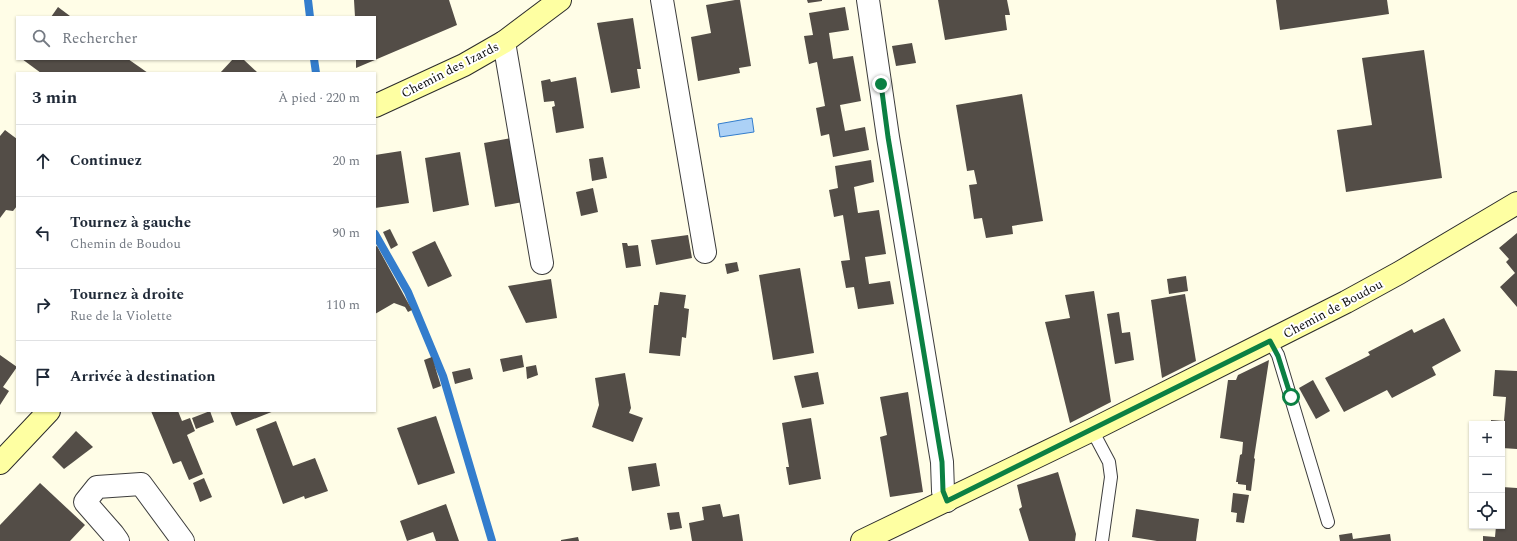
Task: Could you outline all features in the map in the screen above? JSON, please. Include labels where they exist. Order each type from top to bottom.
[{"type":"street","name":"Chemin des Izards","points":[[376,106],[464,65],[504,42],[560,0]]},
{"type":"street","points":[[662,0],[705,252]]},
{"type":"street","points":[[868,0],[888,137],[942,462],[943,491],[947,501]]},
{"type":"street","points":[[504,42],[542,263]]},
{"type":"street","name":"Chemin de Boudou","points":[[862,541],[1092,430],[1270,341],[1399,274],[1517,202]]},
{"type":"street","points":[[0,463],[48,412]]},
{"type":"street","points":[[118,541],[85,502],[97,487],[141,484],[183,541]]},
{"type":"lane","points":[[1270,341],[1278,356],[1328,522]]},
{"type":"lane","points":[[1092,430],[1109,462],[1111,477],[1102,541]]},
{"type":"water","points":[[752,118],[754,132],[720,137],[718,124]]},
{"type":"building","points":[[354,0],[449,0],[457,25],[376,59],[376,16],[355,16]]},
{"type":"building","points":[[740,0],[751,66],[739,68],[740,73],[698,81],[691,37],[711,33],[706,5]]},
{"type":"building","points":[[807,0],[822,0],[822,1],[808,3]]},
{"type":"building","points":[[938,0],[1007,0],[1010,15],[1005,15],[1007,30],[945,40]]},
{"type":"building","points":[[1276,0],[1387,0],[1389,14],[1280,30]]},
{"type":"building","points":[[58,7],[70,16],[52,16]]},
{"type":"building","points":[[845,7],[849,30],[829,33],[833,59],[853,56],[861,101],[840,105],[845,131],[865,127],[869,150],[833,157],[829,134],[821,136],[816,108],[825,106],[817,62],[809,64],[804,36],[813,35],[809,13]]},
{"type":"building","points":[[633,18],[641,69],[637,69],[640,88],[611,93],[597,23]]},
{"type":"building","points":[[912,43],[916,63],[896,66],[892,46]]},
{"type":"building","points":[[1424,50],[1442,178],[1346,192],[1337,130],[1372,125],[1362,58]]},
{"type":"building","points":[[23,60],[129,60],[147,72],[40,72]]},
{"type":"building","points":[[232,60],[244,60],[257,72],[221,72]]},
{"type":"building","points":[[356,60],[375,60],[356,68]]},
{"type":"building","points":[[576,77],[584,128],[556,133],[552,107],[555,106],[554,101],[544,102],[541,81],[550,79],[551,82]]},
{"type":"building","points":[[1022,94],[1043,221],[1012,226],[1013,234],[986,238],[982,218],[974,219],[969,185],[977,184],[974,170],[967,171],[956,105]]},
{"type":"building","points":[[5,130],[16,138],[16,207],[13,211],[6,210],[0,218],[0,136]]},
{"type":"building","points":[[512,138],[523,202],[495,207],[484,143]]},
{"type":"building","points":[[401,151],[409,203],[376,208],[376,155]]},
{"type":"building","points":[[460,152],[469,205],[433,212],[425,158]]},
{"type":"building","points":[[603,157],[607,178],[592,181],[589,159]]},
{"type":"building","points":[[871,160],[874,182],[854,187],[858,213],[879,210],[886,254],[865,257],[869,284],[890,281],[894,304],[858,309],[854,287],[846,288],[841,261],[850,260],[843,215],[834,217],[829,190],[838,188],[835,166]]},
{"type":"building","points":[[593,188],[598,212],[581,216],[576,192]]},
{"type":"building","points":[[390,229],[398,245],[391,249],[383,232]]},
{"type":"building","points":[[1517,233],[1517,307],[1500,287],[1515,273],[1506,262],[1509,259],[1499,248]]},
{"type":"building","points":[[688,235],[692,258],[656,265],[651,240]]},
{"type":"building","points":[[435,241],[452,276],[428,287],[412,252]]},
{"type":"building","points":[[622,243],[627,243],[628,246],[638,245],[641,266],[626,268]]},
{"type":"building","points":[[376,246],[412,310],[408,312],[405,307],[394,303],[376,313]]},
{"type":"building","points":[[737,262],[739,271],[727,274],[725,264]]},
{"type":"building","points":[[800,268],[814,353],[773,360],[759,275]]},
{"type":"building","points":[[1186,276],[1188,291],[1169,294],[1167,279]]},
{"type":"building","points":[[551,279],[557,318],[526,323],[508,286]]},
{"type":"building","points":[[1094,291],[1111,402],[1070,423],[1045,322],[1070,318],[1065,295]]},
{"type":"building","points":[[660,292],[686,295],[684,308],[689,309],[686,338],[682,337],[680,356],[649,353],[654,305],[658,305]]},
{"type":"building","points":[[1185,294],[1196,361],[1162,378],[1151,300]]},
{"type":"building","points":[[1119,312],[1122,333],[1130,332],[1134,360],[1115,364],[1107,314]]},
{"type":"building","points":[[1444,318],[1461,351],[1432,367],[1436,375],[1392,398],[1387,390],[1344,412],[1325,378],[1370,355],[1368,352],[1412,329],[1414,333]]},
{"type":"building","points":[[0,355],[16,366],[16,368],[3,387],[9,391],[0,405]]},
{"type":"building","points":[[522,355],[524,367],[503,372],[500,359]]},
{"type":"building","points":[[432,357],[441,386],[433,389],[424,360]]},
{"type":"building","points":[[1269,360],[1254,458],[1251,491],[1246,490],[1246,485],[1238,484],[1238,482],[1236,482],[1243,442],[1220,438],[1228,380],[1236,380],[1238,375]]},
{"type":"building","points":[[536,365],[538,375],[527,379],[526,367]]},
{"type":"building","points":[[470,368],[473,379],[455,384],[452,372]]},
{"type":"building","points":[[1495,370],[1517,371],[1517,449],[1505,448],[1504,421],[1506,397],[1493,396]]},
{"type":"building","points":[[818,372],[824,404],[802,408],[794,376]]},
{"type":"building","points":[[625,373],[631,408],[629,413],[643,418],[633,442],[592,427],[599,405],[595,378]]},
{"type":"building","points":[[1313,380],[1330,411],[1316,419],[1299,388]]},
{"type":"building","points":[[908,392],[923,492],[890,497],[880,437],[887,435],[880,397]]},
{"type":"building","points":[[151,412],[178,412],[182,421],[190,418],[195,431],[187,435],[203,474],[189,480],[181,461],[173,464]]},
{"type":"building","points":[[210,412],[214,422],[196,429],[192,418]]},
{"type":"building","points":[[230,412],[271,412],[236,426]]},
{"type":"building","points":[[436,416],[455,473],[418,485],[397,428]]},
{"type":"building","points":[[811,418],[821,479],[789,485],[786,467],[789,467],[782,423]]},
{"type":"building","points":[[276,421],[293,466],[315,458],[328,491],[305,499],[304,496],[283,504],[256,429]]},
{"type":"building","points":[[76,431],[93,447],[64,469],[52,457]]},
{"type":"building","points":[[656,463],[660,486],[632,491],[628,467]]},
{"type":"building","points":[[1058,472],[1076,534],[1075,541],[1029,541],[1019,509],[1022,507],[1017,485]]},
{"type":"building","points":[[204,478],[212,497],[200,502],[193,483]]},
{"type":"building","points":[[40,483],[85,525],[70,541],[0,541],[0,525]]},
{"type":"building","points":[[1505,487],[1517,488],[1517,541],[1483,541],[1483,536],[1495,537],[1496,529],[1505,529]]},
{"type":"building","points":[[1233,493],[1249,495],[1244,523],[1236,522],[1237,513],[1231,512]]},
{"type":"building","points":[[446,504],[459,541],[436,541],[433,532],[407,541],[400,521]]},
{"type":"building","points":[[720,504],[723,517],[739,514],[743,541],[692,541],[689,523],[704,520],[702,507]]},
{"type":"building","points":[[1136,509],[1199,519],[1196,541],[1157,541],[1132,537]]},
{"type":"building","points":[[679,512],[682,528],[670,530],[667,513]]},
{"type":"building","points":[[1352,533],[1353,539],[1390,534],[1391,541],[1340,541],[1339,535]]},
{"type":"building","points":[[578,537],[579,541],[561,541],[561,540]]},
{"type":"waterway","points":[[308,0],[310,16]]},
{"type":"waterway","points":[[314,60],[316,72]]},
{"type":"waterway","points":[[376,236],[408,292],[443,376],[492,541]]},
{"type":"route","points":[[881,84],[888,137],[942,462],[943,491],[947,501],[1270,341],[1278,356],[1291,397]]}]
